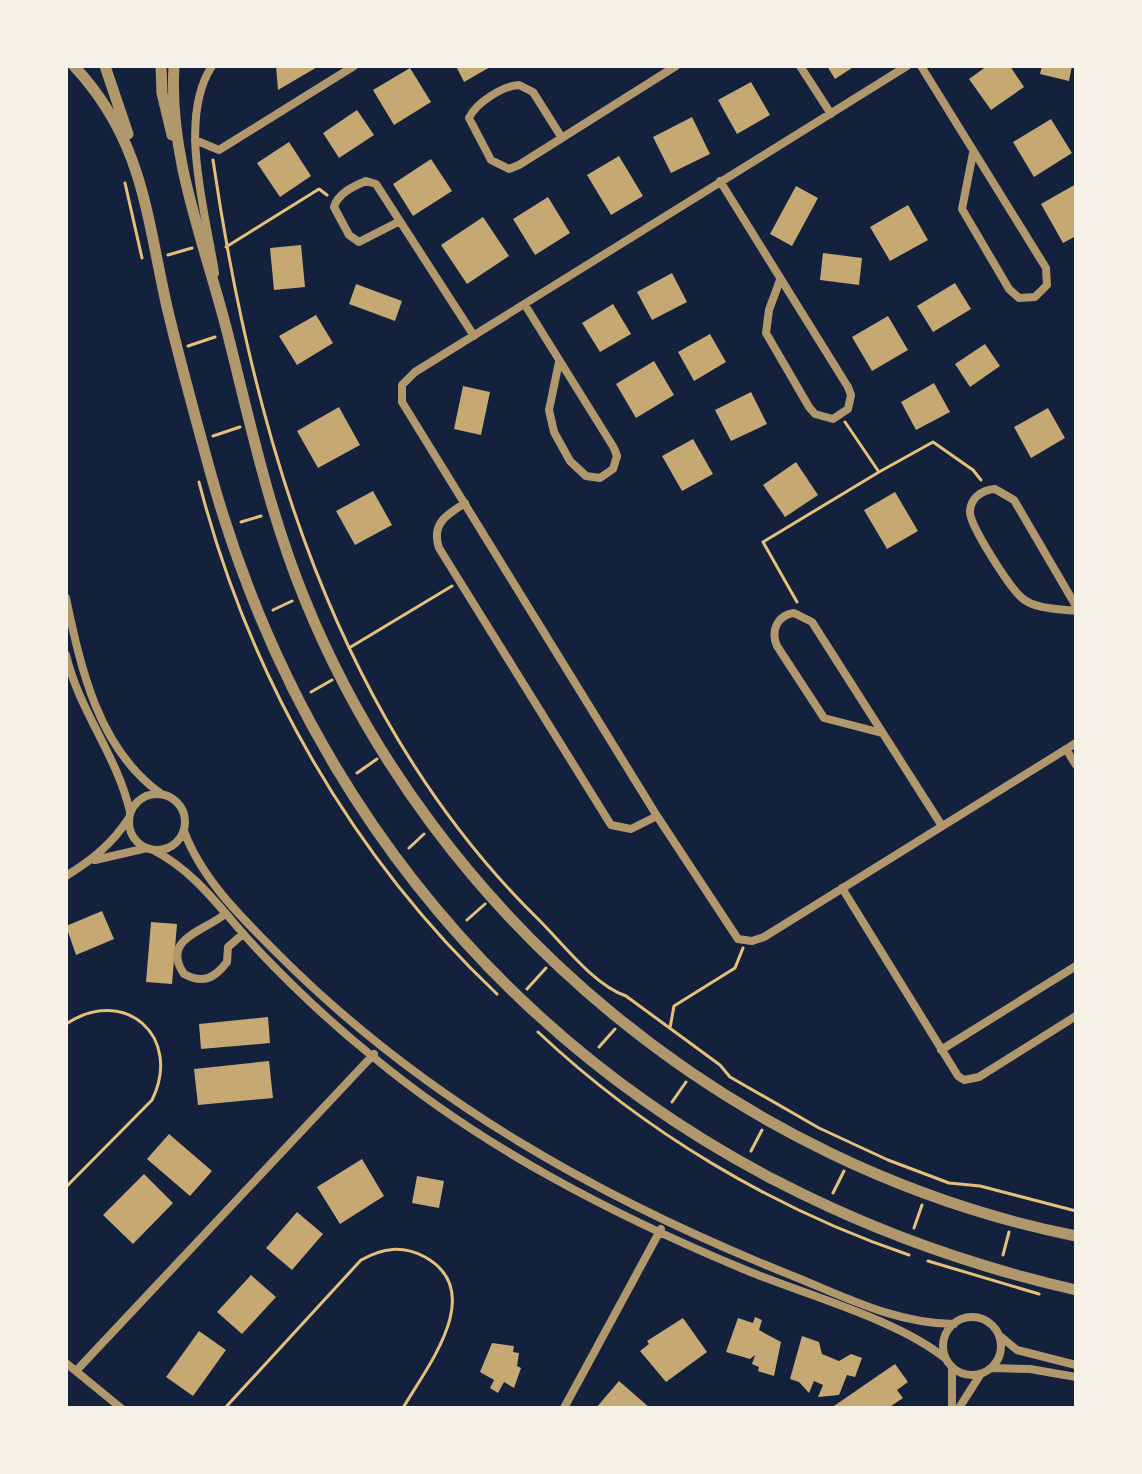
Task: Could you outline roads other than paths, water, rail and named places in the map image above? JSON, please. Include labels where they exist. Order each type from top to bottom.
[{"type":"street","points":[[74,66],[103,100],[135,161]]},
{"type":"street","points":[[105,66],[118,95],[177,350],[226,528],[259,616],[297,701],[344,782],[397,859],[455,931],[519,998],[589,1059],[663,1115],[744,1166],[826,1207],[910,1242],[998,1271],[1076,1290]]},
{"type":"street","points":[[161,66],[164,103],[220,301],[273,511],[303,596],[341,674],[385,753],[434,825],[492,898],[553,961],[622,1022],[692,1073],[767,1120],[848,1162],[926,1194],[1012,1222],[1076,1236]]},
{"type":"street","points":[[174,66],[176,146]]},
{"type":"street","points":[[212,66],[204,78],[196,107],[195,140],[220,301]]},
{"type":"street","points":[[195,140],[219,150],[354,66]]},
{"type":"street","points":[[562,138],[533,92],[519,85],[503,89],[476,107],[469,118],[491,160],[502,169],[519,165],[562,138],[676,66]]},
{"type":"street","points":[[800,66],[831,114]]},
{"type":"street","points":[[907,66],[406,379],[400,392],[407,411],[657,816],[733,934],[745,941],[764,937],[1076,743]]},
{"type":"street","points":[[921,66],[1046,268],[1047,285],[1035,297],[1027,299],[1013,294],[964,215],[962,193],[973,153]]},
{"type":"street","points":[[720,181],[848,387],[851,402],[841,416],[833,419],[815,414],[770,345],[766,325],[780,280]]},
{"type":"street","points":[[400,221],[359,242],[349,235],[336,213],[336,201],[357,185],[371,182],[400,221],[474,336]]},
{"type":"street","points":[[525,305],[614,448],[617,456],[613,469],[600,478],[591,479],[578,471],[549,421],[559,362]]},
{"type":"street","points":[[987,490],[1003,491],[1014,500],[1076,609],[1027,602],[1013,588],[972,520],[971,505],[987,490]]},
{"type":"street","points":[[465,503],[444,516],[435,537],[459,582],[611,825],[631,829],[657,816]]},
{"type":"street","points":[[66,598],[87,683],[123,758],[136,776],[160,793],[172,797],[181,806],[186,818],[184,831],[172,846],[90,861]]},
{"type":"street","points":[[882,733],[831,723],[818,711],[774,640],[775,627],[785,615],[804,614],[812,622],[942,826]]},
{"type":"street","points":[[66,655],[75,688],[122,782],[133,836],[185,869],[244,936],[372,1057],[509,1152],[660,1232],[800,1292],[909,1334],[946,1359],[952,1367],[969,1375],[981,1374]]},
{"type":"street","points":[[75,688],[87,683]]},
{"type":"street","points":[[1066,749],[1076,765]]},
{"type":"street","points":[[66,876],[113,841],[142,797],[160,793]]},
{"type":"street","points":[[184,831],[203,869],[255,929],[379,1047],[515,1142],[666,1222],[803,1280],[911,1321],[954,1324],[966,1318],[979,1318],[991,1324],[1017,1350],[1075,1365],[1074,1377],[1030,1369],[991,1368]]},
{"type":"street","points":[[842,888],[958,1076],[972,1080],[1076,1016]]},
{"type":"street","points":[[225,914],[207,929],[193,931],[180,942],[176,952],[184,974],[196,980],[210,979],[227,962],[228,947],[255,929]]},
{"type":"street","points":[[941,1050],[1076,966]]},
{"type":"street","points":[[76,1371],[379,1047]]},
{"type":"street","points":[[509,1152],[515,1142]]},
{"type":"street","points":[[564,1408],[666,1222]]},
{"type":"street","points":[[800,1292],[803,1280]]},
{"type":"street","points":[[946,1359],[944,1340],[954,1324]]},
{"type":"street","points":[[959,1408],[981,1374],[991,1368],[1000,1353],[999,1335]]},
{"type":"street","points":[[66,1363],[121,1408]]},
{"type":"street","points":[[952,1367],[952,1408]]}]
